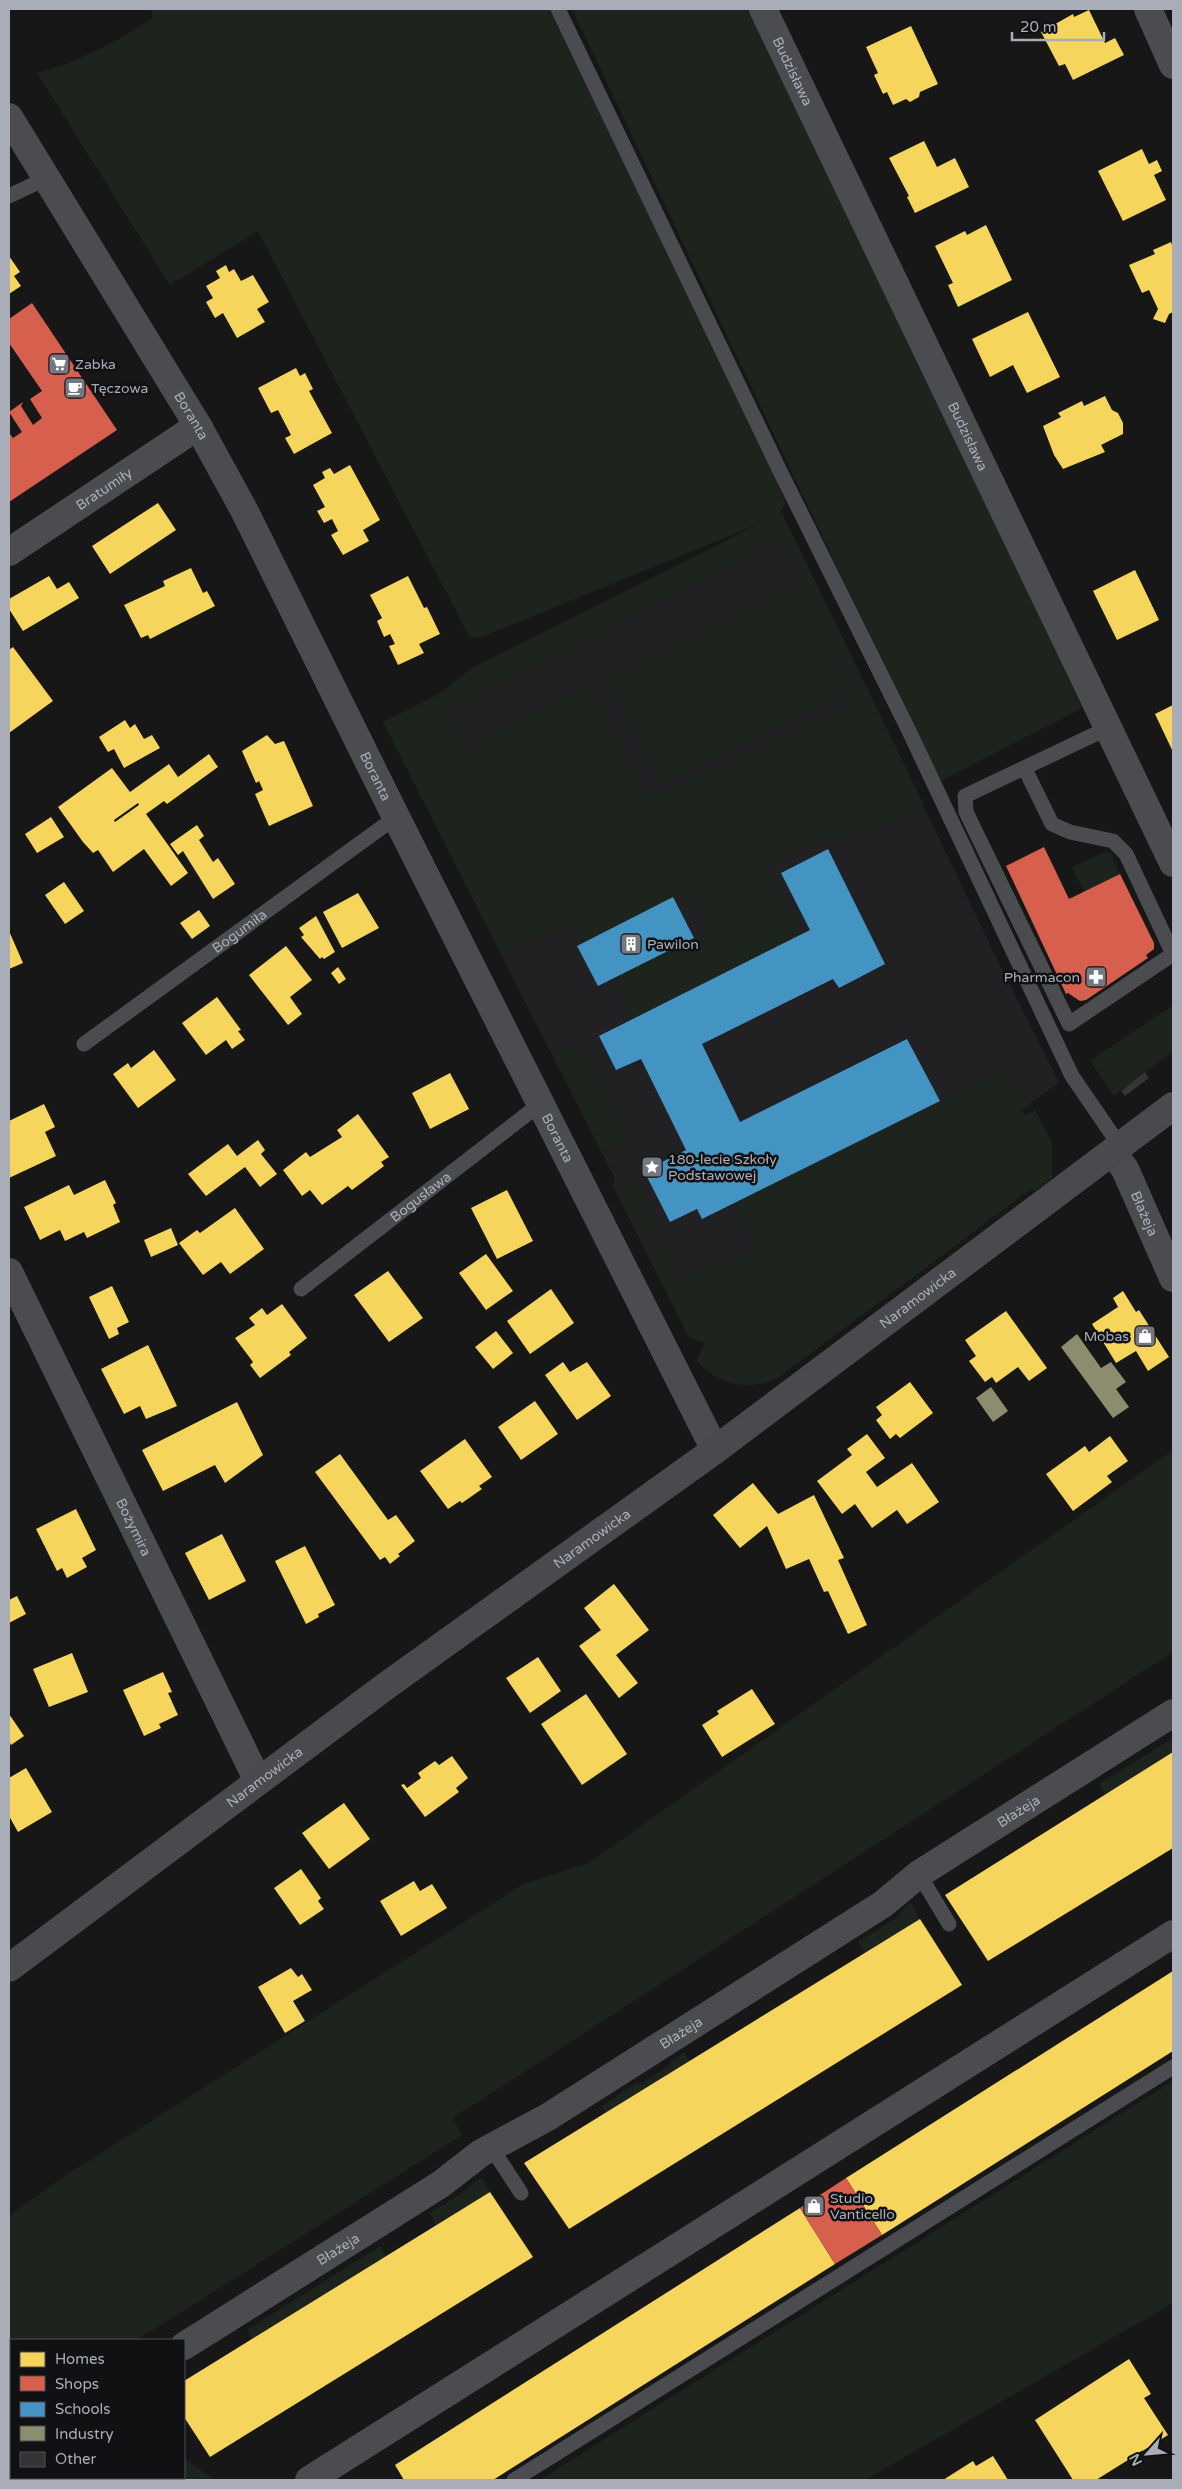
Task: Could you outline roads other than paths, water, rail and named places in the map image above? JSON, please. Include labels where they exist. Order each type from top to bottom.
[{"type":"street","name":"Budzisława","points":[[763,9],[1173,863]]},
{"type":"street","points":[[1148,9],[1173,65]]},
{"type":"street","name":"Boranta","points":[[9,117],[198,426],[244,510],[396,817],[715,1450]]},
{"type":"street","name":"Bratumiły","points":[[9,552],[198,426]]},
{"type":"street","name":"Naramowicka","points":[[9,1968],[386,1686],[715,1450],[1173,1106]]},
{"type":"street","name":"Błażeja","points":[[1116,1149],[1173,1278]]},
{"type":"street","name":"Bożymira","points":[[9,1272],[258,1781]]},
{"type":"street","name":"Błażeja","points":[[185,2345],[441,2184],[491,2147],[548,2117],[875,1910],[919,1874],[1173,1713]]},
{"type":"street","points":[[315,2478],[1173,1934]]},
{"type":"lane","points":[[558,9],[786,482],[909,731],[1072,1076],[1116,1149]]},
{"type":"lane","points":[[9,196],[47,178]]},
{"type":"lane","points":[[1025,769],[1052,824],[1070,832],[1113,841],[1126,854],[1173,954],[1069,1024],[966,812],[965,796],[1108,728]]},
{"type":"lane","name":"Bogumiła","points":[[84,1044],[396,817]]},
{"type":"lane","name":"Bogusława","points":[[302,1289],[540,1104]]},
{"type":"lane","points":[[919,1874],[950,1924]]},
{"type":"lane","points":[[514,2480],[1173,2066]]},
{"type":"lane","points":[[491,2147],[521,2193]]},
{"type":"place","name":"Zabka","points":[[59,364]]},
{"type":"place","name":"Tęczowa","points":[[75,388]]},
{"type":"place","name":"Pawilon","points":[[631,944]]},
{"type":"place","name":"Pharmacon","points":[[1096,977]]},
{"type":"place","name":"180-lecie Szkoły Podstawowej","points":[[652,1167]]},
{"type":"place","name":"Mobas","points":[[1145,1336]]},
{"type":"place","name":"Studio Vanticello","points":[[814,2206]]}]
